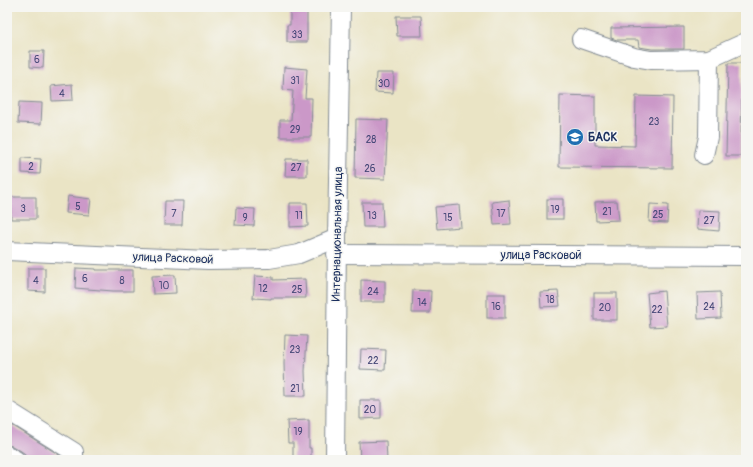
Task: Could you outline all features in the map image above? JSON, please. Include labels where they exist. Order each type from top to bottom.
[{"type":"street","name":"Интернациональная улица","points":[[335,460],[336,246],[341,7]]},
{"type":"street","points":[[581,39],[634,57],[651,60],[709,59],[746,42]]},
{"type":"street","points":[[704,155],[708,137],[709,59]]},
{"type":"street","name":"улица Расковой","points":[[7,251],[208,260],[269,259],[336,246],[746,256]]},
{"type":"street","points":[[7,410],[74,452],[74,460]]},
{"type":"street","points":[[7,455],[16,460]]},
{"type":"building","points":[[290,7],[307,7],[307,42],[287,42],[287,25],[290,25]]},
{"type":"building","points":[[396,16],[421,16],[422,36],[397,36]]},
{"type":"building","points":[[684,27],[684,49],[652,49],[639,47],[638,40],[617,40],[611,38],[611,28]]},
{"type":"building","points":[[30,51],[44,51],[43,68],[30,67]]},
{"type":"building","points":[[728,63],[742,63],[741,156],[726,156]]},
{"type":"building","points":[[284,67],[307,69],[305,98],[312,98],[311,137],[280,137],[280,120],[291,120],[293,91],[283,90]]},
{"type":"building","points":[[376,73],[394,73],[393,93],[375,92]]},
{"type":"building","points":[[72,84],[73,100],[52,101],[51,86]]},
{"type":"building","points":[[560,95],[595,96],[595,145],[635,146],[636,96],[673,97],[672,168],[559,167]]},
{"type":"building","points":[[19,102],[42,103],[41,124],[18,123]]},
{"type":"building","points":[[356,119],[388,120],[385,179],[355,178]]},
{"type":"building","points":[[22,158],[41,159],[40,174],[22,173]]},
{"type":"building","points":[[286,159],[307,159],[307,176],[285,176]]},
{"type":"building","points":[[68,196],[91,199],[89,215],[66,213]]},
{"type":"building","points":[[10,197],[36,197],[36,219],[11,219]]},
{"type":"building","points":[[547,199],[563,199],[563,219],[547,219]]},
{"type":"building","points":[[509,200],[511,224],[494,225],[492,202]]},
{"type":"building","points":[[165,201],[183,201],[182,225],[164,225]]},
{"type":"building","points":[[617,201],[619,220],[596,221],[595,202]]},
{"type":"building","points":[[362,202],[382,202],[383,227],[363,227]]},
{"type":"building","points":[[290,203],[307,203],[308,226],[290,227]]},
{"type":"building","points":[[650,204],[668,205],[667,223],[649,222]]},
{"type":"building","points":[[459,205],[461,227],[437,229],[435,207]]},
{"type":"building","points":[[236,208],[255,209],[254,226],[235,225]]},
{"type":"building","points":[[698,210],[720,211],[719,231],[697,229]]},
{"type":"building","points":[[28,268],[45,268],[45,292],[28,291]]},
{"type":"building","points":[[76,268],[96,270],[133,270],[133,291],[75,288]]},
{"type":"building","points":[[175,275],[176,293],[153,294],[152,276]]},
{"type":"building","points":[[255,276],[273,277],[273,280],[305,279],[306,298],[253,298]]},
{"type":"building","points":[[361,280],[385,281],[385,302],[361,302]]},
{"type":"building","points":[[413,290],[431,291],[430,313],[412,313]]},
{"type":"building","points":[[558,291],[560,306],[541,307],[540,292]]},
{"type":"building","points":[[664,291],[667,326],[650,327],[647,293]]},
{"type":"building","points":[[720,292],[721,318],[698,319],[697,293]]},
{"type":"building","points":[[594,293],[617,293],[617,320],[594,320]]},
{"type":"building","points":[[487,294],[505,294],[505,318],[487,318]]},
{"type":"building","points":[[285,335],[307,336],[305,371],[306,396],[285,396]]},
{"type":"building","points":[[361,349],[386,350],[385,370],[360,369]]},
{"type":"building","points":[[360,400],[381,400],[381,418],[360,419]]},
{"type":"building","points":[[309,420],[309,448],[311,448],[311,460],[293,460],[293,443],[288,443],[287,421]]},
{"type":"building","points":[[7,422],[64,458],[64,460],[26,459],[25,454],[21,451],[7,445]]},
{"type":"building","points":[[386,441],[387,460],[360,460],[359,442]]},
{"type":"place","name":"БАСК","points":[[575,137]]}]
